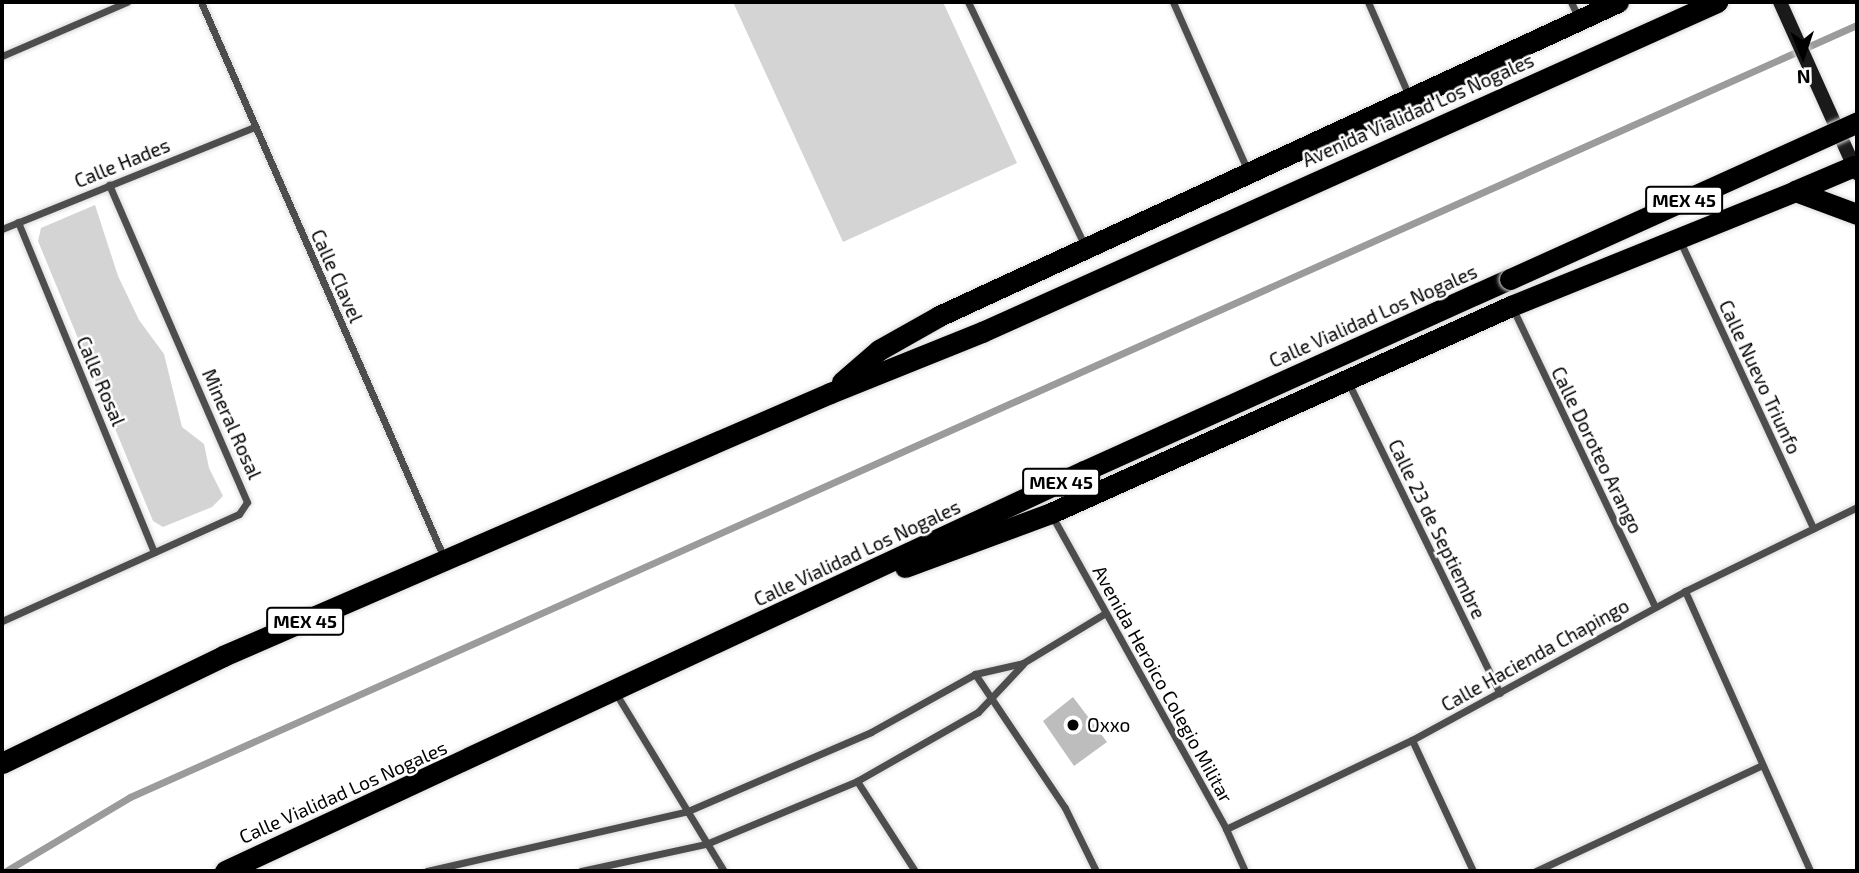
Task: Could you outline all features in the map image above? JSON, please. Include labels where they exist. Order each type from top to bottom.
[{"type":"highway","points":[[830,393],[878,350],[910,330],[1410,97],[1575,11],[1618,2]]},
{"type":"highway","name":"Avenida Vialidad Los Nogales","points":[[830,393],[982,332],[1138,259],[1717,2]]},
{"type":"highway","name":"Calle Vialidad Los Nogales","points":[[225,871],[836,587],[1857,122]]},
{"type":"highway","points":[[836,587],[981,542],[1511,306],[1856,169]]},
{"type":"highway","points":[[1795,191],[1857,214]]},
{"type":"highway","name":"MEX 45","points":[[2,763],[223,656],[830,393]]},
{"type":"street","points":[[2,56],[127,2]]},
{"type":"street","name":"Calle Clavel","points":[[201,2],[445,562]]},
{"type":"street","points":[[968,2],[1085,247]]},
{"type":"street","points":[[1173,2],[1249,174]]},
{"type":"street","points":[[1368,2],[1410,97]]},
{"type":"street","points":[[1780,2],[1856,169]]},
{"type":"street","name":"Calle Hades","points":[[2,229],[254,127]]},
{"type":"street","name":"Mineral Rosal","points":[[3,617],[239,514],[246,494],[109,185]]},
{"type":"street","name":"Calle Rosal","points":[[18,222],[155,552]]},
{"type":"street","name":"Calle Nuevo Triunfo","points":[[1679,238],[1813,528]]},
{"type":"street","name":"Calle Doroteo Arango","points":[[1511,306],[1655,607]]},
{"type":"street","name":"Calle 23 de Septiembre","points":[[1346,378],[1500,693]]},
{"type":"street","name":"Calle Hacienda Chapingo","points":[[1226,829],[1412,740],[1685,591],[1857,507]]},
{"type":"street","name":"Avenida Heroico Colegio Militar","points":[[1051,513],[1104,614],[1226,829],[1245,871]]},
{"type":"street","points":[[1685,591],[1810,871]]},
{"type":"street","points":[[427,871],[688,811],[871,732],[975,674],[1023,663],[1104,614]]},
{"type":"street","points":[[581,871],[706,844],[858,780],[938,738],[992,700],[1023,663]]},
{"type":"street","points":[[975,674],[1065,808],[1096,871]]},
{"type":"street","points":[[615,692],[724,871]]},
{"type":"street","points":[[1412,740],[1473,871]]},
{"type":"street","points":[[1536,871],[1762,765]]},
{"type":"street","points":[[858,780],[915,871]]},
{"type":"shaded area","points":[[733,2],[943,2],[1017,163],[843,242]]},
{"type":"shaded area","points":[[95,205],[118,276],[139,320],[164,354],[182,427],[204,444],[209,468],[223,496],[212,507],[163,527],[153,521],[38,241],[41,228]]},
{"type":"building","points":[[1073,697],[1107,742],[1074,766],[1043,721]]},
{"type":"waterway","points":[[6,871],[130,797],[1857,25]]},
{"type":"place","name":"Oxxo","points":[[1073,725]]}]
